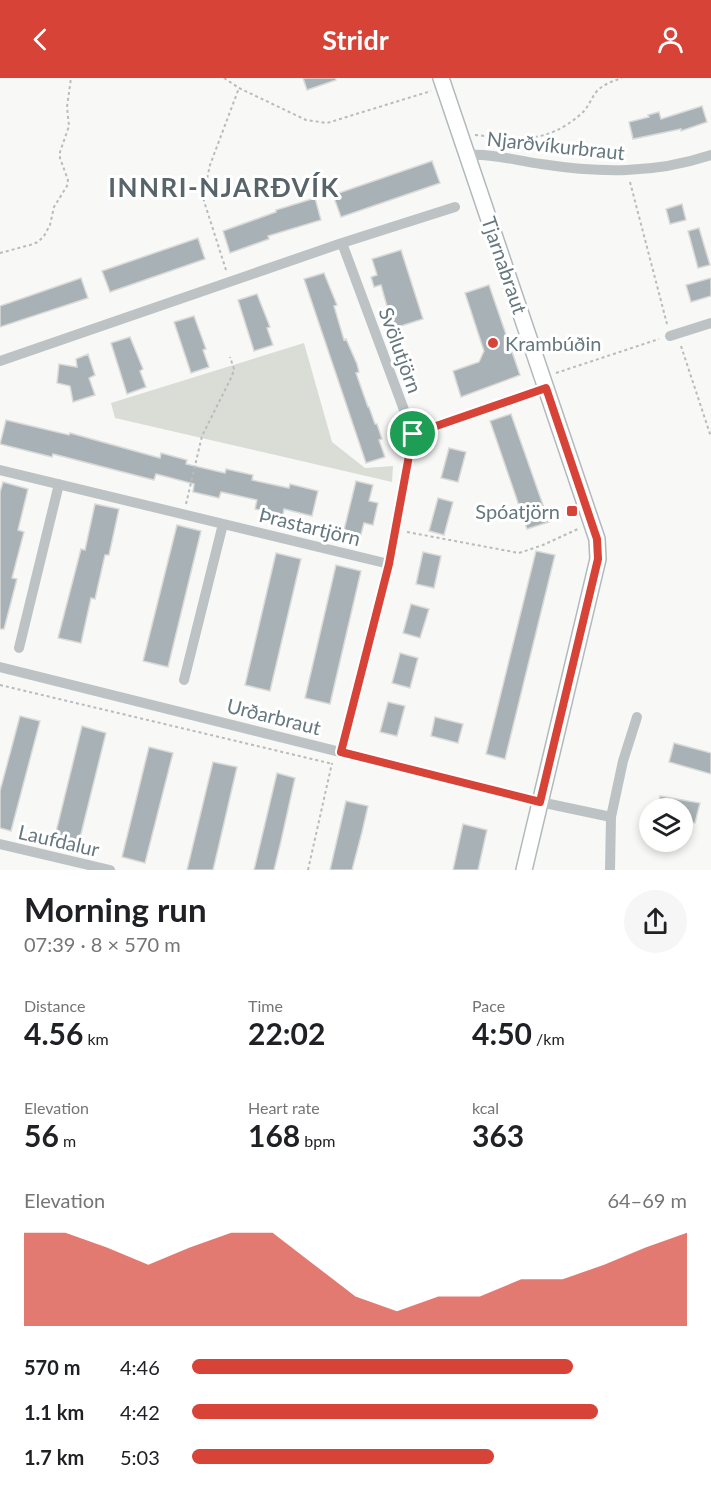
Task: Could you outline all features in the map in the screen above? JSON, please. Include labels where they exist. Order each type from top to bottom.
[{"type":"street","name":"Tjarnabraut","points":[[442,83],[597,539],[598,559],[524,870]]},
{"type":"street","name":"Njarðvíkurbraut","points":[[468,155],[570,168],[627,172],[672,166],[711,156]]},
{"type":"street","points":[[0,361],[229,281],[455,207]]},
{"type":"street","name":"Svölutjörn","points":[[342,243],[413,434]]},
{"type":"street","points":[[670,336],[711,323]]},
{"type":"street","points":[[341,752],[389,564],[413,434],[545,382]]},
{"type":"street","name":"Þrastartjörn","points":[[0,470],[389,564]]},
{"type":"street","points":[[19,648],[59,484]]},
{"type":"street","points":[[184,680],[223,524]]},
{"type":"street","name":"Urðarbraut","points":[[0,667],[540,802],[611,817]]},
{"type":"street","points":[[610,870],[611,817],[622,761],[637,717]]},
{"type":"street","name":"Laufdalur","points":[[0,844],[110,870]]},
{"type":"path","points":[[0,253],[38,242],[50,225],[54,207],[67,186],[68,180],[60,152],[69,126],[67,107],[71,78]]},
{"type":"path","points":[[224,78],[239,88],[306,120],[327,123],[442,83]]},
{"type":"path","points":[[460,133],[532,139],[545,135],[581,114],[597,91],[607,83],[622,78]]},
{"type":"path","points":[[229,281],[203,198],[210,165],[239,88]]},
{"type":"path","points":[[627,172],[670,336],[680,344],[711,437]]},
{"type":"path","points":[[545,382],[670,336]]},
{"type":"path","points":[[183,514],[202,436],[232,376],[234,369],[230,357]]},
{"type":"path","points":[[395,529],[519,553],[543,545],[592,522]]},
{"type":"path","points":[[0,685],[332,764],[308,870]]},
{"type":"shaded area","points":[[304,343],[332,442],[365,468],[393,466],[392,482],[115,418],[111,403]]},
{"type":"building","points":[[303,78],[335,78],[336,80],[307,90]]},
{"type":"building","points":[[702,106],[707,122],[681,131],[681,129],[633,139],[629,122],[659,112],[661,119]]},
{"type":"building","points":[[432,161],[440,183],[341,217],[333,195]]},
{"type":"building","points":[[315,198],[321,220],[268,236],[269,239],[230,253],[223,231],[276,212],[276,210]]},
{"type":"building","points":[[682,204],[686,220],[670,224],[666,209]]},
{"type":"building","points":[[699,228],[710,265],[698,268],[688,231]]},
{"type":"building","points":[[198,238],[205,259],[110,292],[102,271]]},
{"type":"building","points":[[401,250],[423,319],[388,330],[384,319],[390,317],[381,285],[374,287],[371,277],[377,275],[372,259]]},
{"type":"building","points":[[324,273],[337,305],[334,306],[344,340],[346,339],[357,364],[359,372],[356,373],[382,439],[379,440],[385,457],[366,463],[304,279]]},
{"type":"building","points":[[81,278],[88,298],[0,327],[0,306]]},
{"type":"building","points":[[711,278],[711,296],[691,302],[686,285]]},
{"type":"building","points":[[489,285],[520,375],[461,397],[453,371],[479,362],[484,351],[465,293]]},
{"type":"building","points":[[257,294],[270,327],[267,328],[273,345],[254,351],[238,300]]},
{"type":"building","points":[[194,316],[206,349],[203,350],[209,367],[191,373],[174,322]]},
{"type":"building","points":[[130,337],[143,369],[140,371],[146,387],[127,394],[111,343]]},
{"type":"building","points":[[88,354],[95,375],[89,378],[95,395],[73,402],[70,386],[57,383],[59,364],[77,367],[76,359]]},
{"type":"building","points":[[511,414],[549,522],[527,529],[490,421]]},
{"type":"building","points":[[6,420],[69,435],[70,433],[160,458],[161,453],[187,460],[186,464],[225,473],[226,469],[253,475],[252,480],[289,488],[290,484],[318,491],[312,516],[284,509],[283,515],[255,509],[257,500],[221,492],[219,498],[193,492],[194,484],[156,474],[154,480],[53,454],[52,457],[0,444]]},
{"type":"building","points":[[449,448],[466,452],[458,482],[441,478]]},
{"type":"building","points":[[356,481],[373,485],[369,501],[378,503],[373,525],[364,523],[360,538],[343,534]]},
{"type":"building","points":[[3,482],[28,489],[18,530],[24,532],[12,578],[17,579],[4,629],[0,629],[0,492]]},
{"type":"building","points":[[438,498],[453,502],[444,535],[429,531]]},
{"type":"building","points":[[95,504],[119,509],[109,555],[105,555],[95,599],[91,598],[81,643],[58,638],[81,549],[85,550]]},
{"type":"building","points":[[177,525],[201,531],[168,667],[143,661]]},
{"type":"building","points":[[536,551],[555,555],[505,759],[486,754]]},
{"type":"building","points":[[423,552],[441,556],[434,588],[416,584]]},
{"type":"building","points":[[276,553],[301,559],[270,691],[245,685]]},
{"type":"building","points":[[336,565],[361,571],[330,704],[305,698]]},
{"type":"building","points":[[411,604],[429,609],[420,638],[403,633]]},
{"type":"building","points":[[400,653],[418,658],[410,688],[392,683]]},
{"type":"building","points":[[388,702],[405,706],[397,736],[380,732]]},
{"type":"building","points":[[20,716],[40,721],[11,831],[0,828],[0,791]]},
{"type":"building","points":[[435,717],[463,724],[458,743],[431,736]]},
{"type":"building","points":[[82,726],[106,733],[78,846],[54,840]]},
{"type":"building","points":[[674,743],[711,753],[711,774],[669,762]]},
{"type":"building","points":[[149,747],[173,753],[145,863],[122,857]]},
{"type":"building","points":[[213,762],[237,767],[213,870],[187,870]]},
{"type":"building","points":[[277,773],[295,778],[281,841],[274,870],[254,870]]},
{"type":"building","points":[[346,801],[368,806],[362,832],[352,870],[330,870]]},
{"type":"building","points":[[693,802],[700,803],[695,823],[693,823]]},
{"type":"building","points":[[463,824],[487,830],[478,870],[453,870]]},
{"type":"place","name":"Krambúðin","points":[[493,343]]},
{"type":"place","name":"Spóatjörn","points":[[572,511]]},
{"type":"district","name":"INNRI-NJARÐVÍK","points":[[224,187]]},
{"type":"route","points":[[546,388],[592,522],[597,539],[598,559],[540,802],[341,752],[389,564],[413,434],[546,388]]}]
